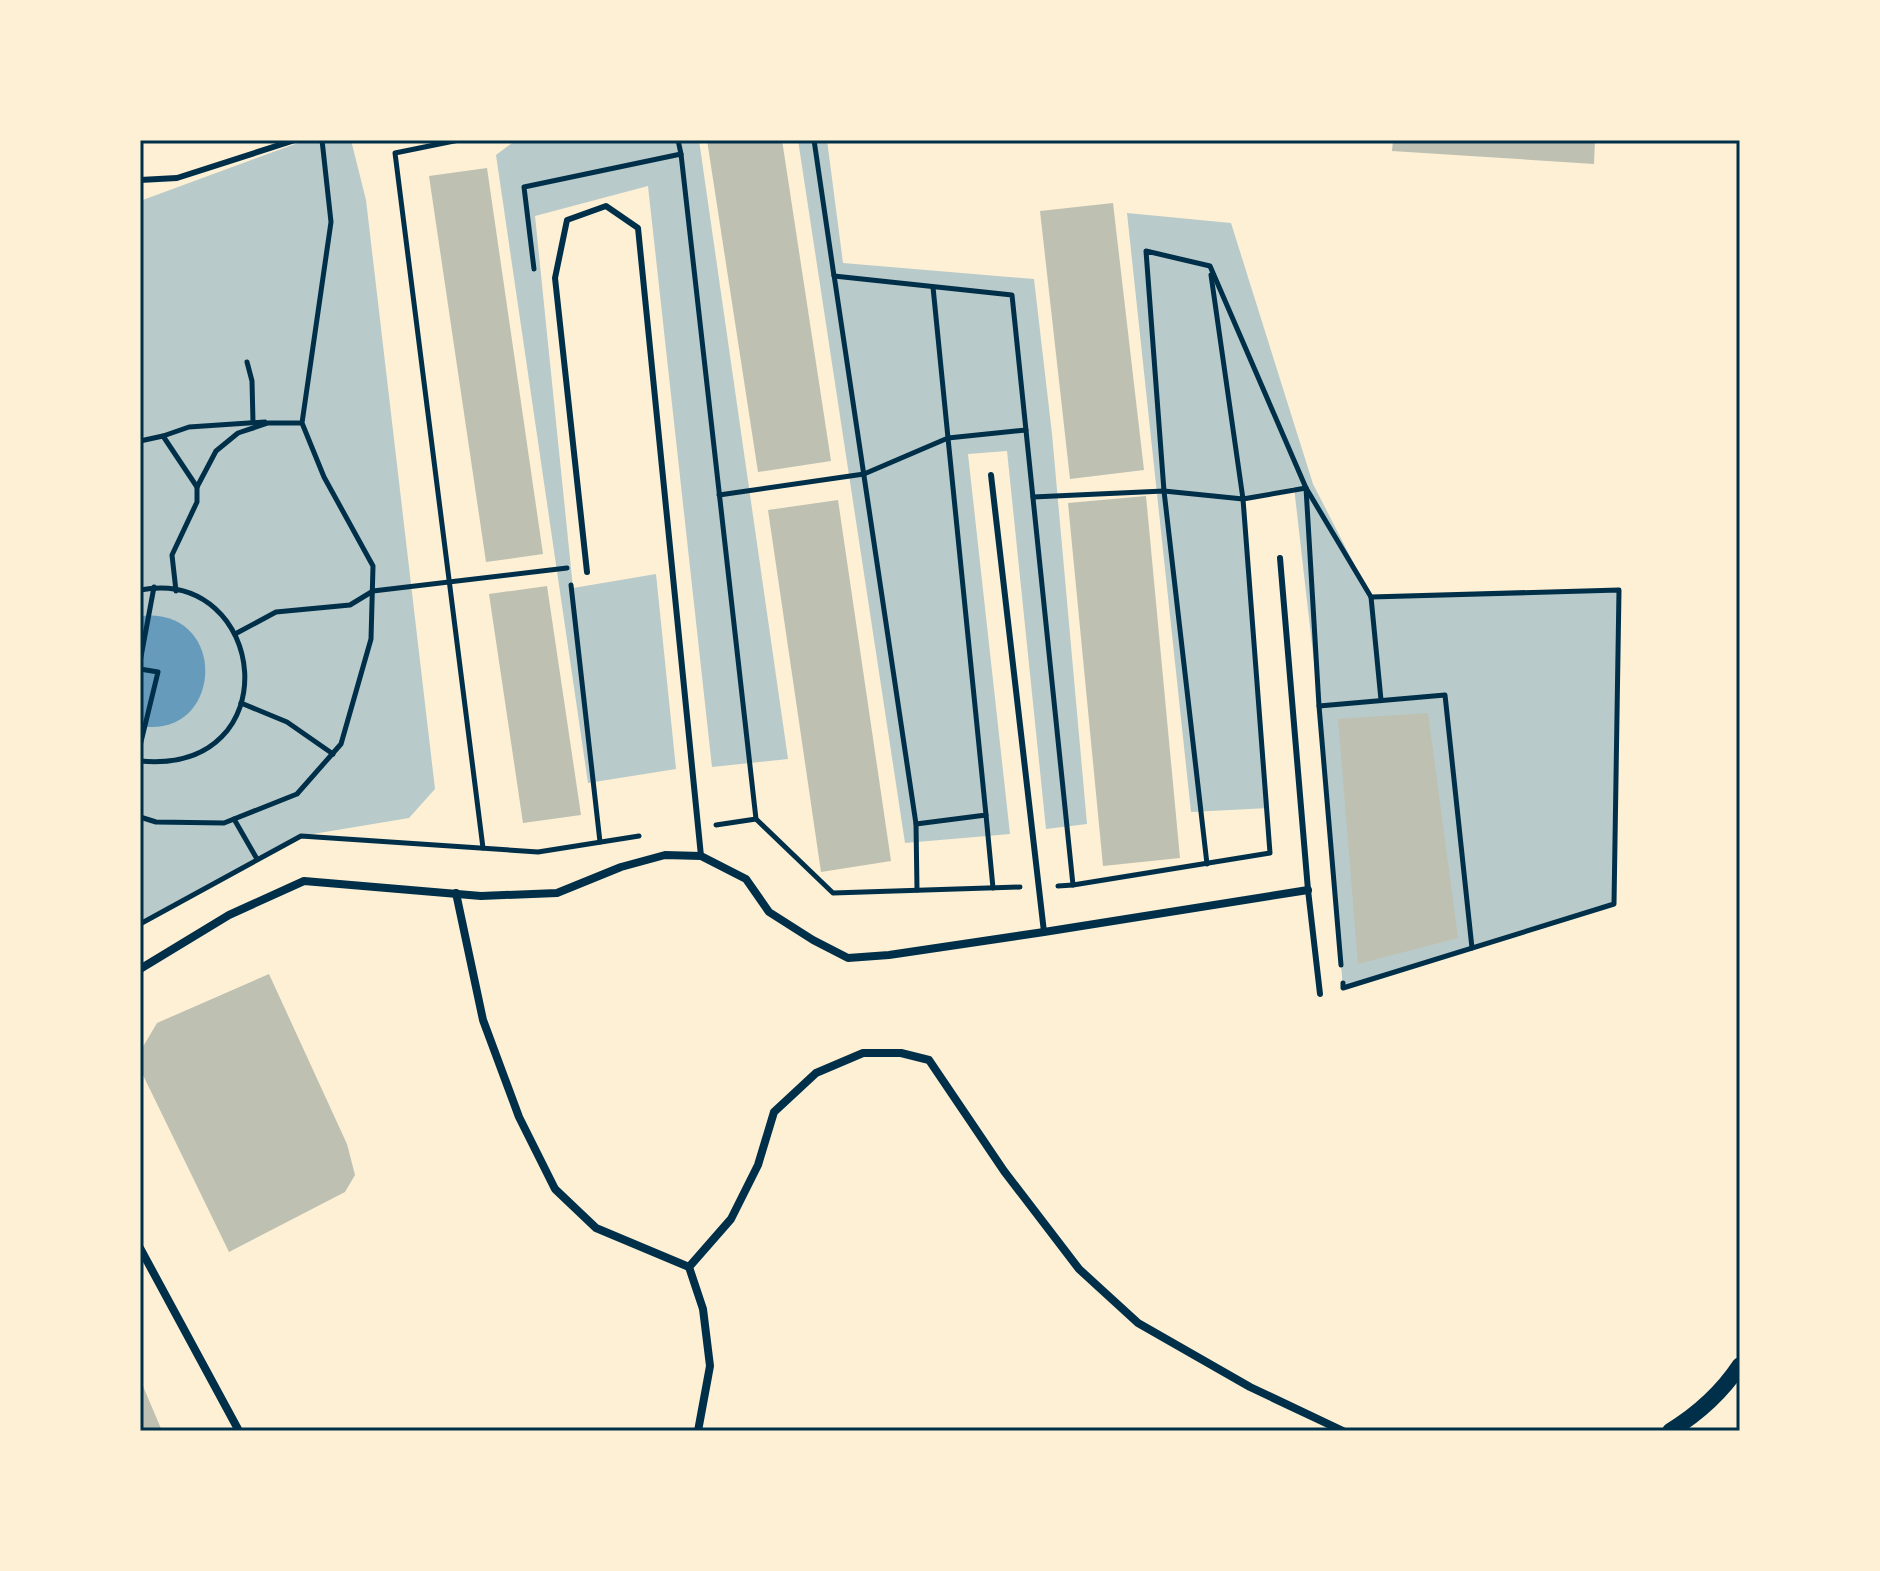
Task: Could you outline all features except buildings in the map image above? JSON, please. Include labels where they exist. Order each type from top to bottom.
[{"type":"main road","points":[[1670,1431],[1690,1419],[1730,1381],[1740,1365]]},
{"type":"street","points":[[140,969],[229,915],[304,881],[481,896],[557,893],[621,867],[665,855],[701,856],[746,879],[769,912],[848,958],[889,955],[1308,890]]},
{"type":"street","points":[[456,893],[483,1020],[519,1117],[555,1189],[596,1228],[689,1267],[703,1309],[710,1366],[698,1431]]},
{"type":"street","points":[[689,1267],[731,1219],[758,1165],[774,1112],[816,1073],[863,1053],[901,1053],[929,1060],[1004,1171],[1079,1269],[1138,1323],[1250,1387],[1343,1431]]},
{"type":"street","points":[[140,1248],[239,1431]]},
{"type":"lane","points":[[140,180],[177,178],[295,140]]},
{"type":"lane","points":[[587,572],[555,278],[567,220],[606,206],[638,228],[701,856]]},
{"type":"lane","points":[[991,475],[1044,932]]},
{"type":"lane","points":[[1280,558],[1308,890],[1320,994]]},
{"type":"path","points":[[140,817],[156,822],[224,823],[297,794],[341,744],[371,639],[373,566],[324,477],[302,423],[331,222],[322,140]]},
{"type":"path","points":[[459,140],[395,153],[483,848]]},
{"type":"path","points":[[678,140],[756,819],[833,893],[1073,885],[1270,853],[1243,499],[1210,266]]},
{"type":"path","points":[[814,140],[834,276],[1012,295],[1073,885]]},
{"type":"path","points":[[535,283],[524,187],[681,154]]},
{"type":"path","points":[[816,155],[916,824],[917,890]]},
{"type":"path","points":[[1207,864],[1164,491],[1146,251],[1210,266]]},
{"type":"path","points":[[1210,266],[1306,488],[1371,597],[1381,700]]},
{"type":"path","points":[[933,287],[993,888]]},
{"type":"path","points":[[247,362],[252,381],[253,422]]},
{"type":"path","points":[[140,441],[189,427],[253,422],[302,423]]},
{"type":"path","points":[[176,591],[172,555],[197,502],[197,487],[216,451],[238,433],[268,423]]},
{"type":"path","points":[[719,495],[864,474],[948,438],[1026,430]]},
{"type":"path","points":[[163,436],[197,487]]},
{"type":"path","points":[[1033,497],[1164,491],[1243,499],[1306,488]]},
{"type":"path","points":[[1306,488],[1319,706],[1343,988],[1614,904],[1619,590],[1371,597]]},
{"type":"path","points":[[235,634],[276,612],[350,605],[373,591],[569,568],[567,552]]},
{"type":"path","points":[[570,583],[600,842]]},
{"type":"path","points":[[140,662],[154,587]]},
{"type":"path","points":[[140,590],[154,587],[195,596],[219,612],[235,634],[245,661],[245,689],[237,716],[220,739],[195,756],[166,764],[140,761]]},
{"type":"path","points":[[140,669],[158,672],[140,746]]},
{"type":"path","points":[[1319,706],[1445,695],[1472,948]]},
{"type":"path","points":[[241,703],[287,722],[333,754]]},
{"type":"path","points":[[916,824],[986,815]]},
{"type":"path","points":[[234,819],[257,860]]},
{"type":"path","points":[[698,827],[756,819]]},
{"type":"path","points":[[140,924],[301,836],[538,852],[642,836]]},
{"type":"shaded area","points":[[306,140],[351,140],[366,200],[435,789],[409,818],[301,836],[140,921],[140,201]]},
{"type":"shaded area","points":[[516,140],[699,140],[788,759],[712,767],[648,186],[535,216],[573,588],[656,574],[676,769],[588,783],[496,155]]},
{"type":"shaded area","points":[[798,140],[827,140],[843,263],[1034,279],[1052,434],[1087,824],[1046,829],[1007,451],[968,454],[1010,834],[905,843]]},
{"type":"shaded area","points":[[1127,213],[1231,223],[1313,484],[1371,597],[1619,590],[1614,904],[1343,988],[1319,706],[1294,487],[1243,499],[1269,808],[1191,812]]},
{"type":"water","points":[[140,616],[169,618],[190,631],[202,650],[205,672],[201,695],[188,713],[168,725],[140,726]]}]
